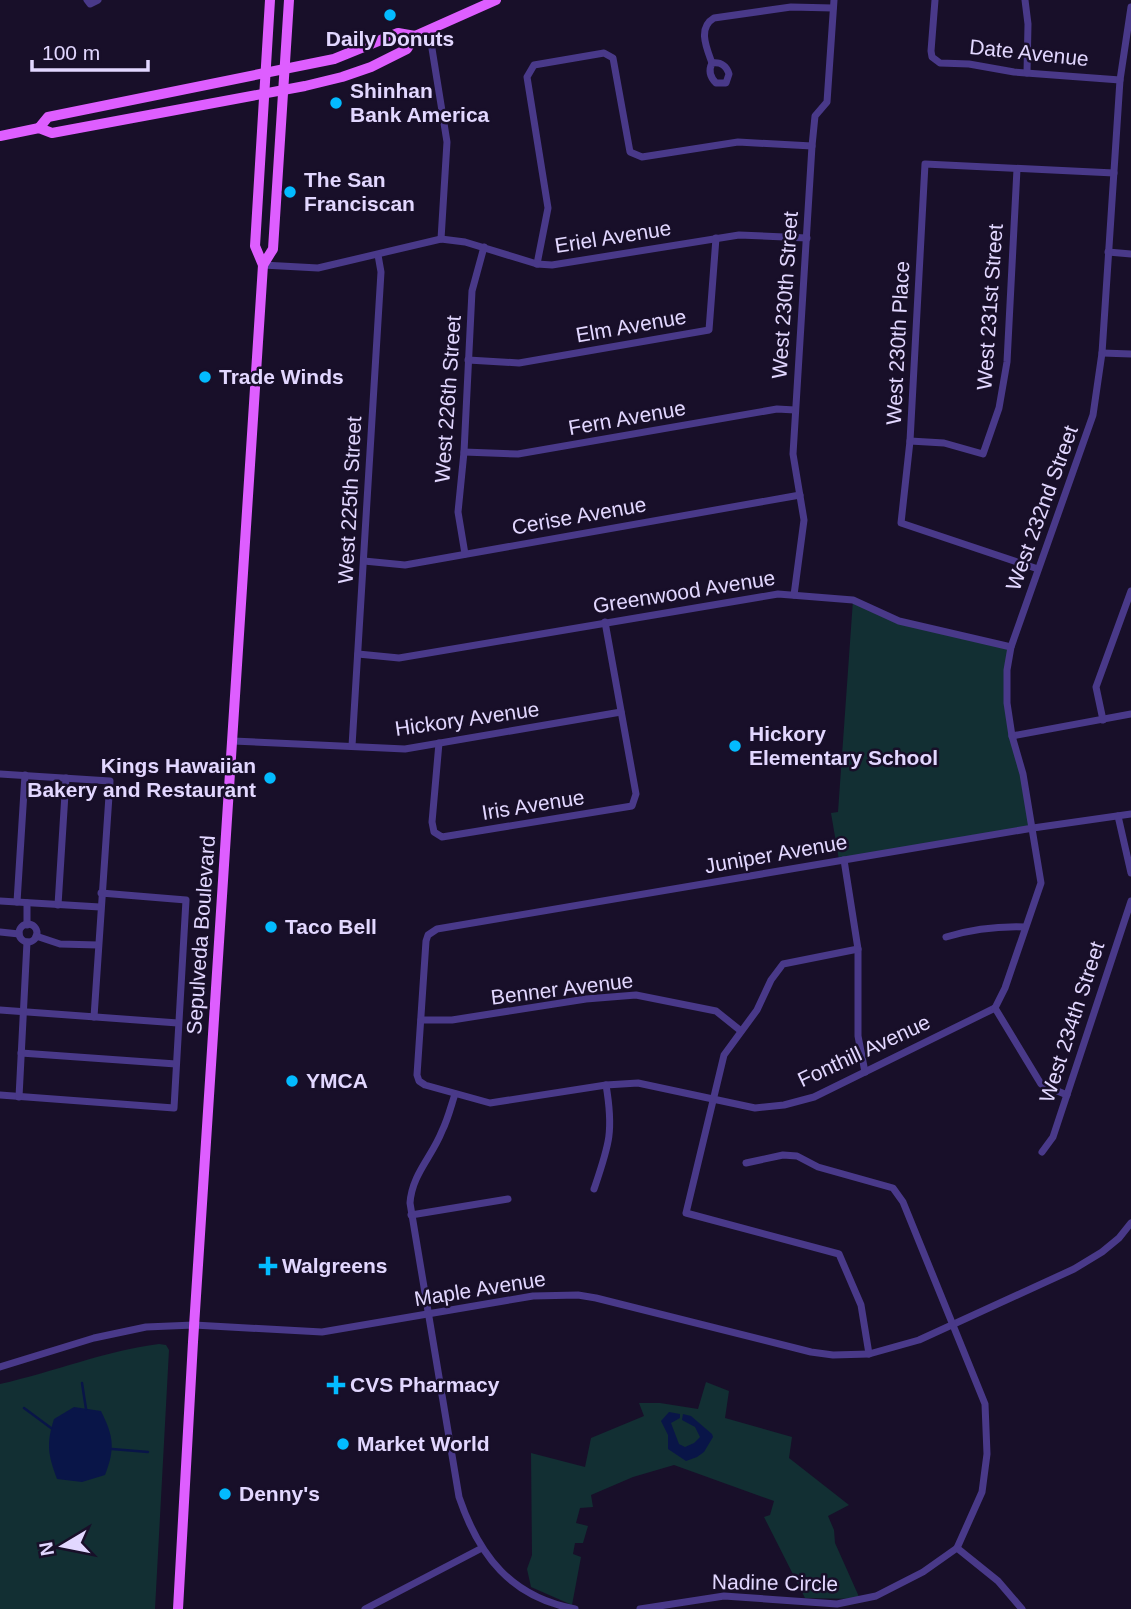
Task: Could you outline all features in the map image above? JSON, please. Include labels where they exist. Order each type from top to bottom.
[{"type":"main road","name":"Sepulveda Boulevard","points":[[178,1609],[263,264],[255,246],[270,0]]},
{"type":"main road","name":"Sepulveda Boulevard","points":[[263,264],[273,249],[289,0]]},
{"type":"main road","points":[[39,128],[48,117],[334,59],[398,33],[415,36],[496,0]]},
{"type":"main road","points":[[0,136],[39,128],[52,133],[342,77],[371,67],[407,49],[415,36]]},
{"type":"street","points":[[87,0],[90,4],[98,0]]},
{"type":"street","name":"Date Avenue","points":[[935,0],[931,51],[935,60],[940,63],[1121,80]]},
{"type":"street","points":[[1025,0],[1028,24],[1027,73]]},
{"type":"street","points":[[712,63],[706,45],[705,30],[709,21],[791,7],[833,4]]},
{"type":"street","name":"West 230th Street","points":[[794,595],[804,520],[793,454],[812,146],[815,116],[827,102],[833,4]]},
{"type":"street","name":"West 232nd Street","points":[[995,1008],[1005,988],[1041,883],[1023,774],[1012,736],[1006,686],[1011,647],[1093,415],[1102,353],[1121,80],[1131,7]]},
{"type":"street","points":[[429,30],[447,142],[441,240]]},
{"type":"street","points":[[537,264],[548,208],[527,77],[534,65],[604,53],[613,58],[630,152],[642,157],[738,142],[812,146]]},
{"type":"street","name":"West 230th Place","points":[[1017,169],[925,164],[910,441],[901,523],[1038,569]]},
{"type":"street","points":[[1017,169],[1114,173]]},
{"type":"street","name":"West 231st Street","points":[[910,441],[944,443],[983,454],[999,408],[1007,362],[1017,169]]},
{"type":"street","name":"Eriel Avenue","points":[[263,264],[318,268],[441,240],[465,242],[537,264],[552,265],[739,235],[807,238]]},
{"type":"street","name":"Elm Avenue","points":[[468,359],[519,363],[709,330],[716,238]]},
{"type":"street","name":"West 226th Street","points":[[465,554],[458,512],[464,452],[472,291],[484,247]]},
{"type":"street","points":[[1108,252],[1131,254]]},
{"type":"street","name":"West 225th Street","points":[[352,746],[381,272],[378,255]]},
{"type":"street","points":[[1102,353],[1131,354]]},
{"type":"street","name":"Fern Avenue","points":[[464,452],[518,454],[777,409],[795,410]]},
{"type":"street","name":"Cerise Avenue","points":[[364,561],[405,565],[800,495]]},
{"type":"street","points":[[1103,720],[1096,687],[1131,591]]},
{"type":"street","name":"Greenwood Avenue","points":[[358,654],[399,658],[763,595],[861,601],[899,621],[1011,647]]},
{"type":"street","points":[[605,621],[621,712]]},
{"type":"street","name":"Hickory Avenue","points":[[233,741],[395,749],[621,712]]},
{"type":"street","name":"Iris Avenue","points":[[439,743],[432,822],[432,828],[437,835],[447,838],[626,808],[634,803],[636,794],[621,712]]},
{"type":"street","points":[[1012,736],[1131,714]]},
{"type":"street","points":[[0,774],[110,781],[94,1017]]},
{"type":"street","points":[[17,902],[25,775]]},
{"type":"street","points":[[58,905],[66,778]]},
{"type":"street","name":"Juniper Avenue","points":[[421,1020],[428,935],[437,929],[1032,828],[1131,814]]},
{"type":"street","points":[[1118,816],[1131,873]]},
{"type":"street","points":[[844,860],[858,948],[858,1036],[865,1072]]},
{"type":"street","points":[[0,1095],[174,1108],[186,900],[101,893]]},
{"type":"street","points":[[0,901],[100,907]]},
{"type":"street","name":"West 234th Street","points":[[1042,1152],[1054,1136],[1131,901]]},
{"type":"street","points":[[27,903],[27,925]]},
{"type":"street","points":[[21,927],[34,927],[36,936],[34,940],[27,942],[21,940],[21,927]]},
{"type":"street","points":[[946,937],[971,929],[1025,927]]},
{"type":"street","points":[[0,932],[19,934]]},
{"type":"street","points":[[36,936],[60,944],[98,945]]},
{"type":"street","points":[[19,1097],[27,942]]},
{"type":"street","points":[[858,948],[783,964],[771,980],[757,1010],[724,1055],[686,1213],[839,1254],[861,1305],[869,1354]]},
{"type":"street","name":"Benner Avenue","points":[[421,1020],[452,1020],[586,999],[636,995],[716,1011],[741,1031]]},
{"type":"street","points":[[995,1008],[1041,1084],[1067,1095]]},
{"type":"street","name":"Fonthill Avenue","points":[[455,1094],[490,1103],[503,1103],[606,1085],[638,1083],[755,1108],[784,1105],[814,1097],[995,1008]]},
{"type":"street","points":[[0,1010],[178,1023]]},
{"type":"street","points":[[421,1020],[417,1068],[419,1081],[455,1094],[443,1131],[416,1176],[411,1190],[411,1216],[459,1497],[470,1528],[500,1573],[527,1592],[575,1609]]},
{"type":"street","points":[[21,1053],[176,1064]]},
{"type":"street","points":[[594,1189],[609,1144],[611,1116],[606,1085]]},
{"type":"street","name":"Nadine Circle","points":[[639,1609],[723,1595],[837,1604],[876,1596],[923,1572],[957,1548],[980,1501],[987,1454],[985,1404],[903,1202],[893,1188],[818,1167],[797,1156],[783,1155],[746,1163]]},
{"type":"street","points":[[411,1216],[509,1199]]},
{"type":"street","name":"Maple Avenue","points":[[0,1367],[123,1331],[170,1325],[322,1332],[534,1296],[578,1295],[596,1297],[811,1352],[833,1355],[869,1354],[907,1345],[1074,1269],[1102,1252],[1119,1238],[1131,1223]]},
{"type":"street","points":[[365,1609],[482,1548]]},
{"type":"street","points":[[957,1548],[999,1581],[1022,1609]]},
{"type":"green space","points":[[853,600],[880,613],[1009,648],[1005,687],[1031,828],[839,860],[831,813],[838,812]]},
{"type":"green space","points":[[159,1344],[166,1345],[169,1350],[155,1609],[0,1609],[0,1384]]},
{"type":"green space","points":[[706,1382],[729,1391],[725,1418],[792,1437],[789,1458],[849,1505],[828,1516],[834,1530],[835,1543],[860,1599],[805,1598],[764,1517],[770,1515],[774,1501],[674,1465],[633,1477],[591,1495],[593,1507],[580,1508],[576,1523],[588,1526],[583,1543],[575,1543],[573,1554],[581,1557],[572,1605],[531,1587],[527,1569],[532,1555],[531,1453],[585,1467],[591,1438],[644,1416],[639,1403],[660,1403],[698,1409]]},
{"type":"shaded area","points":[[74,1407],[101,1411],[112,1443],[105,1475],[82,1482],[57,1479],[49,1449],[54,1419]]},
{"type":"shaded area","points":[[669,1412],[680,1414],[680,1418],[671,1423],[679,1444],[685,1447],[700,1437],[695,1427],[682,1420],[683,1414],[691,1416],[712,1434],[713,1437],[704,1452],[686,1461],[668,1449],[668,1435],[661,1421]]},
{"type":"waterway","points":[[82,1383],[86,1409]]},
{"type":"waterway","points":[[24,1408],[51,1428]]},
{"type":"waterway","points":[[112,1449],[148,1452]]},
{"type":"place","name":"Daily Donuts","points":[[390,15]]},
{"type":"place","name":"Shinhan Bank America","points":[[336,103]]},
{"type":"place","name":"The San Franciscan","points":[[290,192]]},
{"type":"place","name":"Trade Winds","points":[[205,377]]},
{"type":"place","name":"Hickory Elementary School","points":[[735,746]]},
{"type":"place","name":"Kings Hawaiian Bakery and Restaurant","points":[[270,778]]},
{"type":"place","name":"Taco Bell","points":[[271,927]]},
{"type":"place","name":"YMCA","points":[[292,1081]]},
{"type":"place","name":"Walgreens","points":[[268,1266]]},
{"type":"place","name":"CVS Pharmacy","points":[[336,1385]]},
{"type":"place","name":"Market World","points":[[343,1444]]},
{"type":"place","name":"Denny's","points":[[225,1494]]}]
